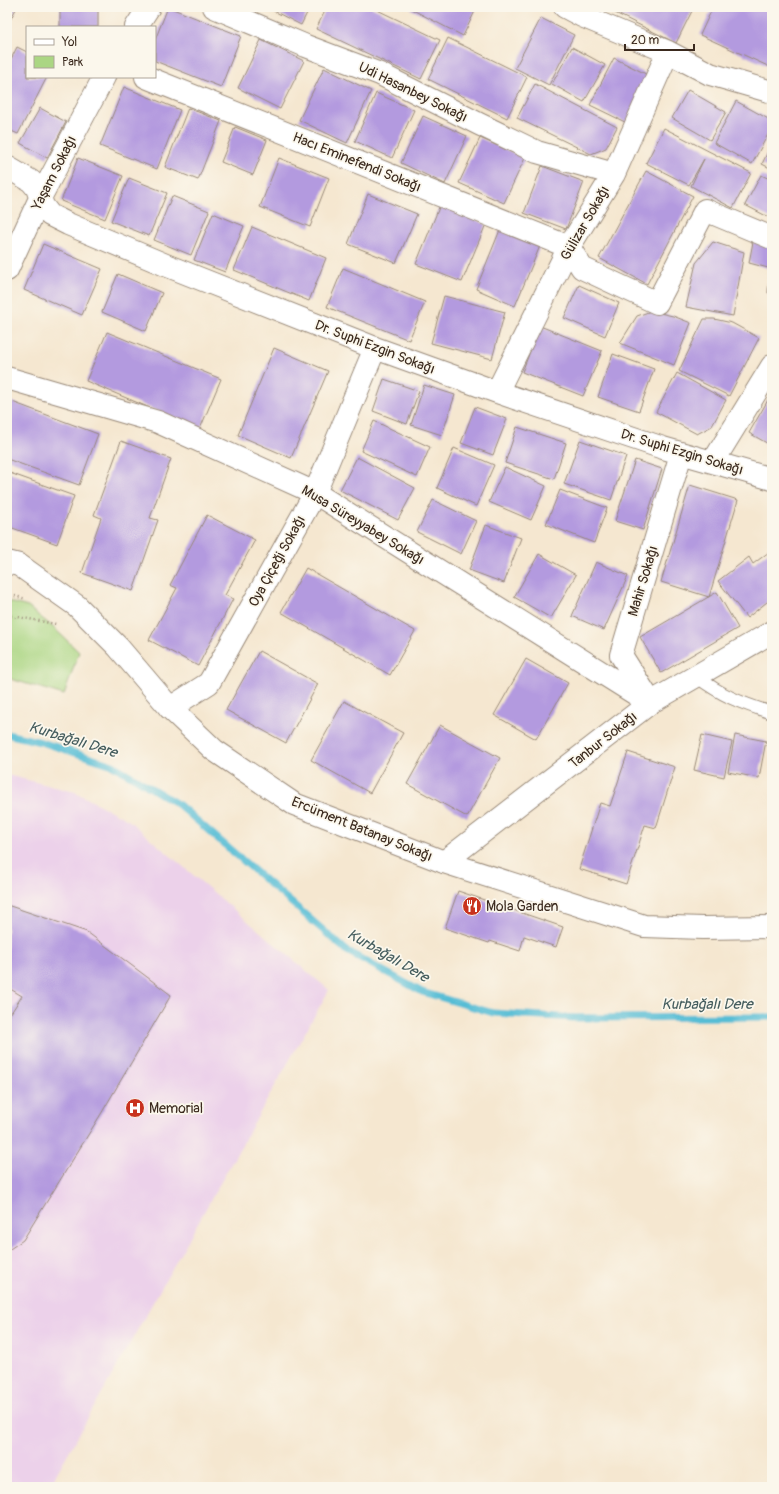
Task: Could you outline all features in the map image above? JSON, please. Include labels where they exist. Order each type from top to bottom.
[{"type":"street","points":[[137,26],[149,7]]},
{"type":"street","name":"Udi Hasanbey Sokağı","points":[[214,7],[306,46],[380,74],[537,152],[614,174]]},
{"type":"street","points":[[578,10],[668,52],[710,74],[772,92]]},
{"type":"street","name":"Gülizar Sokağı","points":[[497,392],[569,247],[614,174],[668,52]]},
{"type":"street","name":"Yaşam Sokağı","points":[[7,270],[41,196],[103,78]]},
{"type":"street","name":"Hacı Eminefendi Sokağı","points":[[148,78],[569,247]]},
{"type":"street","name":"Dr. Suphi Ezgin Sokağı","points":[[7,167],[31,181],[38,188],[43,206],[50,215],[168,266],[374,348],[497,392],[681,454],[772,479]]},
{"type":"street","points":[[569,247],[582,268],[656,303],[705,210],[772,238]]},
{"type":"street","name":"Oya Çiçeği Sokağı","points":[[170,708],[209,683],[315,493],[374,348]]},
{"type":"street","points":[[713,462],[772,366]]},
{"type":"street","name":"Musa Süreyyabey Sokağı","points":[[7,378],[158,422],[315,493],[650,703]]},
{"type":"street","name":"Mahir Sokağı","points":[[650,703],[621,655],[681,454]]},
{"type":"street","name":"Ercüment Batanay Sokağı","points":[[7,562],[19,565],[77,606],[118,647],[170,708],[214,750],[294,804],[444,862],[644,926],[703,928],[772,927]]},
{"type":"street","name":"Tanbur Sokağı","points":[[444,862],[650,703],[772,632]]},
{"type":"lane","points":[[696,676],[714,690],[742,703],[772,713]]},
{"type":"path","points":[[7,615],[56,624]]},
{"type":"shaded area","name":"Memorial","points":[[7,775],[75,792],[128,820],[329,990],[49,1487],[7,1487]]},
{"type":"green space","points":[[7,601],[28,607],[54,628],[79,652],[64,695],[7,678]]},
{"type":"building","points":[[7,7],[17,7],[7,26]]},
{"type":"building","points":[[60,7],[98,7],[98,26],[60,26]]},
{"type":"building","points":[[168,7],[241,36],[221,87],[156,61],[156,37]]},
{"type":"building","points":[[266,7],[310,7],[301,25]]},
{"type":"building","points":[[327,7],[371,7],[440,40],[421,79],[316,29]]},
{"type":"building","points":[[412,7],[477,7],[463,36],[411,9]]},
{"type":"building","points":[[603,7],[694,7],[676,43]]},
{"type":"building","points":[[713,7],[766,7],[772,10],[772,63],[770,67],[700,35]]},
{"type":"building","points":[[541,18],[574,35],[549,85],[515,68]]},
{"type":"building","points":[[448,38],[527,77],[507,118],[428,79]]},
{"type":"building","points":[[261,40],[304,61],[280,109],[238,88]]},
{"type":"building","points":[[17,47],[26,52],[26,78],[46,78],[18,134],[7,129],[7,67]]},
{"type":"building","points":[[572,47],[605,65],[584,102],[552,84]]},
{"type":"building","points":[[614,58],[650,76],[627,123],[590,105]]},
{"type":"building","points":[[324,68],[371,91],[347,143],[299,120]]},
{"type":"building","points":[[535,84],[617,127],[606,148],[591,154],[517,118]]},
{"type":"building","points":[[124,87],[180,110],[157,169],[100,146]]},
{"type":"building","points":[[688,90],[726,112],[710,140],[672,118]]},
{"type":"building","points":[[376,93],[414,110],[392,158],[355,141]]},
{"type":"building","points":[[736,101],[772,121],[772,127],[752,164],[714,143]]},
{"type":"building","points":[[40,108],[66,122],[47,158],[20,143]]},
{"type":"building","points":[[188,108],[221,121],[198,180],[165,167]]},
{"type":"building","points":[[423,116],[467,136],[445,184],[401,163]]},
{"type":"building","points":[[235,127],[267,140],[253,175],[221,162]]},
{"type":"building","points":[[664,128],[751,173],[733,208],[691,186],[704,159],[689,185],[646,163]]},
{"type":"building","points":[[480,138],[525,158],[504,203],[459,183]]},
{"type":"building","points":[[772,143],[772,169],[762,164]]},
{"type":"building","points":[[78,158],[123,176],[105,219],[61,201]]},
{"type":"building","points":[[279,158],[329,178],[310,227],[260,207]]},
{"type":"building","points":[[542,166],[584,182],[566,229],[524,213]]},
{"type":"building","points":[[646,171],[693,196],[647,284],[599,258]]},
{"type":"building","points":[[761,175],[772,180],[772,219],[745,205]]},
{"type":"building","points":[[129,178],[167,193],[149,236],[111,221]]},
{"type":"building","points":[[368,194],[417,214],[396,263],[348,244]]},
{"type":"building","points":[[172,196],[209,211],[191,255],[154,240]]},
{"type":"building","points":[[440,205],[486,224],[462,282],[416,264]]},
{"type":"building","points":[[213,213],[244,226],[225,272],[194,260]]},
{"type":"building","points":[[252,227],[326,258],[309,301],[234,270]]},
{"type":"building","points":[[500,230],[540,246],[515,306],[476,289]]},
{"type":"building","points":[[713,242],[744,252],[733,316],[686,307],[696,263]]},
{"type":"building","points":[[753,242],[772,246],[772,269],[749,263]]},
{"type":"building","points":[[43,244],[102,269],[82,315],[24,290]]},
{"type":"building","points":[[343,268],[425,302],[409,340],[327,307]]},
{"type":"building","points":[[769,271],[772,271],[772,293],[768,293]]},
{"type":"building","points":[[118,274],[162,293],[146,331],[102,312]]},
{"type":"building","points":[[579,285],[619,303],[605,336],[564,318]]},
{"type":"building","points":[[444,296],[505,312],[492,359],[431,343]]},
{"type":"building","points":[[651,311],[673,316],[691,323],[674,365],[620,343],[637,316]]},
{"type":"building","points":[[704,319],[714,319],[732,323],[759,338],[729,396],[679,371]]},
{"type":"building","points":[[540,326],[602,351],[583,396],[522,372]]},
{"type":"building","points":[[107,332],[221,379],[200,429],[86,381]]},
{"type":"building","points":[[274,348],[328,371],[291,458],[238,435]]},
{"type":"building","points":[[613,354],[654,369],[639,411],[598,397]]},
{"type":"building","points":[[677,373],[726,400],[712,426],[697,434],[656,412]]},
{"type":"building","points":[[384,379],[419,391],[407,424],[373,411]]},
{"type":"building","points":[[424,385],[455,395],[442,435],[411,425]]},
{"type":"building","points":[[772,393],[772,446],[749,433]]},
{"type":"building","points":[[7,400],[98,434],[79,485],[7,459]]},
{"type":"building","points":[[475,407],[507,419],[493,455],[461,443]]},
{"type":"building","points":[[374,421],[430,447],[417,477],[361,451]]},
{"type":"building","points":[[517,427],[566,443],[554,479],[505,463]]},
{"type":"building","points":[[580,440],[626,456],[611,500],[564,484]]},
{"type":"building","points":[[121,441],[171,459],[150,518],[158,520],[133,591],[82,573],[101,518],[94,515]]},
{"type":"building","points":[[454,448],[494,465],[476,506],[437,488]]},
{"type":"building","points":[[357,457],[415,488],[398,520],[340,490]]},
{"type":"building","points":[[635,460],[662,469],[643,530],[615,521]]},
{"type":"building","points":[[505,467],[546,486],[531,520],[489,502]]},
{"type":"building","points":[[7,472],[74,496],[57,544],[7,526]]},
{"type":"building","points":[[690,485],[738,500],[709,597],[661,582]]},
{"type":"building","points":[[560,490],[607,508],[594,543],[546,524]]},
{"type":"building","points":[[433,500],[476,521],[461,554],[417,532]]},
{"type":"building","points":[[207,515],[255,540],[225,595],[233,599],[198,666],[149,640],[177,588],[170,585]]},
{"type":"building","points":[[486,525],[521,538],[504,583],[469,570]]},
{"type":"building","points":[[769,552],[772,556],[772,598],[747,618],[718,581],[749,557],[753,564]]},
{"type":"building","points":[[539,554],[576,575],[551,618],[514,597]]},
{"type":"building","points":[[596,562],[628,576],[604,630],[572,616]]},
{"type":"building","points":[[306,568],[415,631],[390,675],[281,612]]},
{"type":"building","points":[[717,592],[738,628],[661,673],[640,637]]},
{"type":"building","points":[[259,651],[318,684],[286,743],[226,710]]},
{"type":"building","points":[[526,659],[568,683],[536,739],[494,715]]},
{"type":"building","points":[[344,701],[403,733],[370,793],[311,760]]},
{"type":"building","points":[[440,725],[500,758],[467,817],[407,784]]},
{"type":"building","points":[[702,735],[732,742],[724,777],[694,770]]},
{"type":"building","points":[[735,735],[766,741],[759,778],[728,772]]},
{"type":"building","points":[[628,752],[675,767],[656,828],[645,825],[626,884],[579,869],[600,803],[610,806]]},
{"type":"building","points":[[458,891],[563,927],[556,947],[524,936],[520,951],[490,941],[489,943],[445,928]]},
{"type":"building","points":[[7,905],[87,932],[171,995],[101,1114],[23,1240],[7,1251],[7,1019],[22,996],[7,987]]},
{"type":"waterway","name":"Kurbağalı Dere","points":[[7,734],[41,742],[113,765],[179,805],[347,951],[422,992],[493,1013],[575,1018],[772,1017]]},
{"type":"place","name":"Mola Garden","points":[[472,906]]},
{"type":"place","name":"Memorial","points":[[135,1108]]}]
